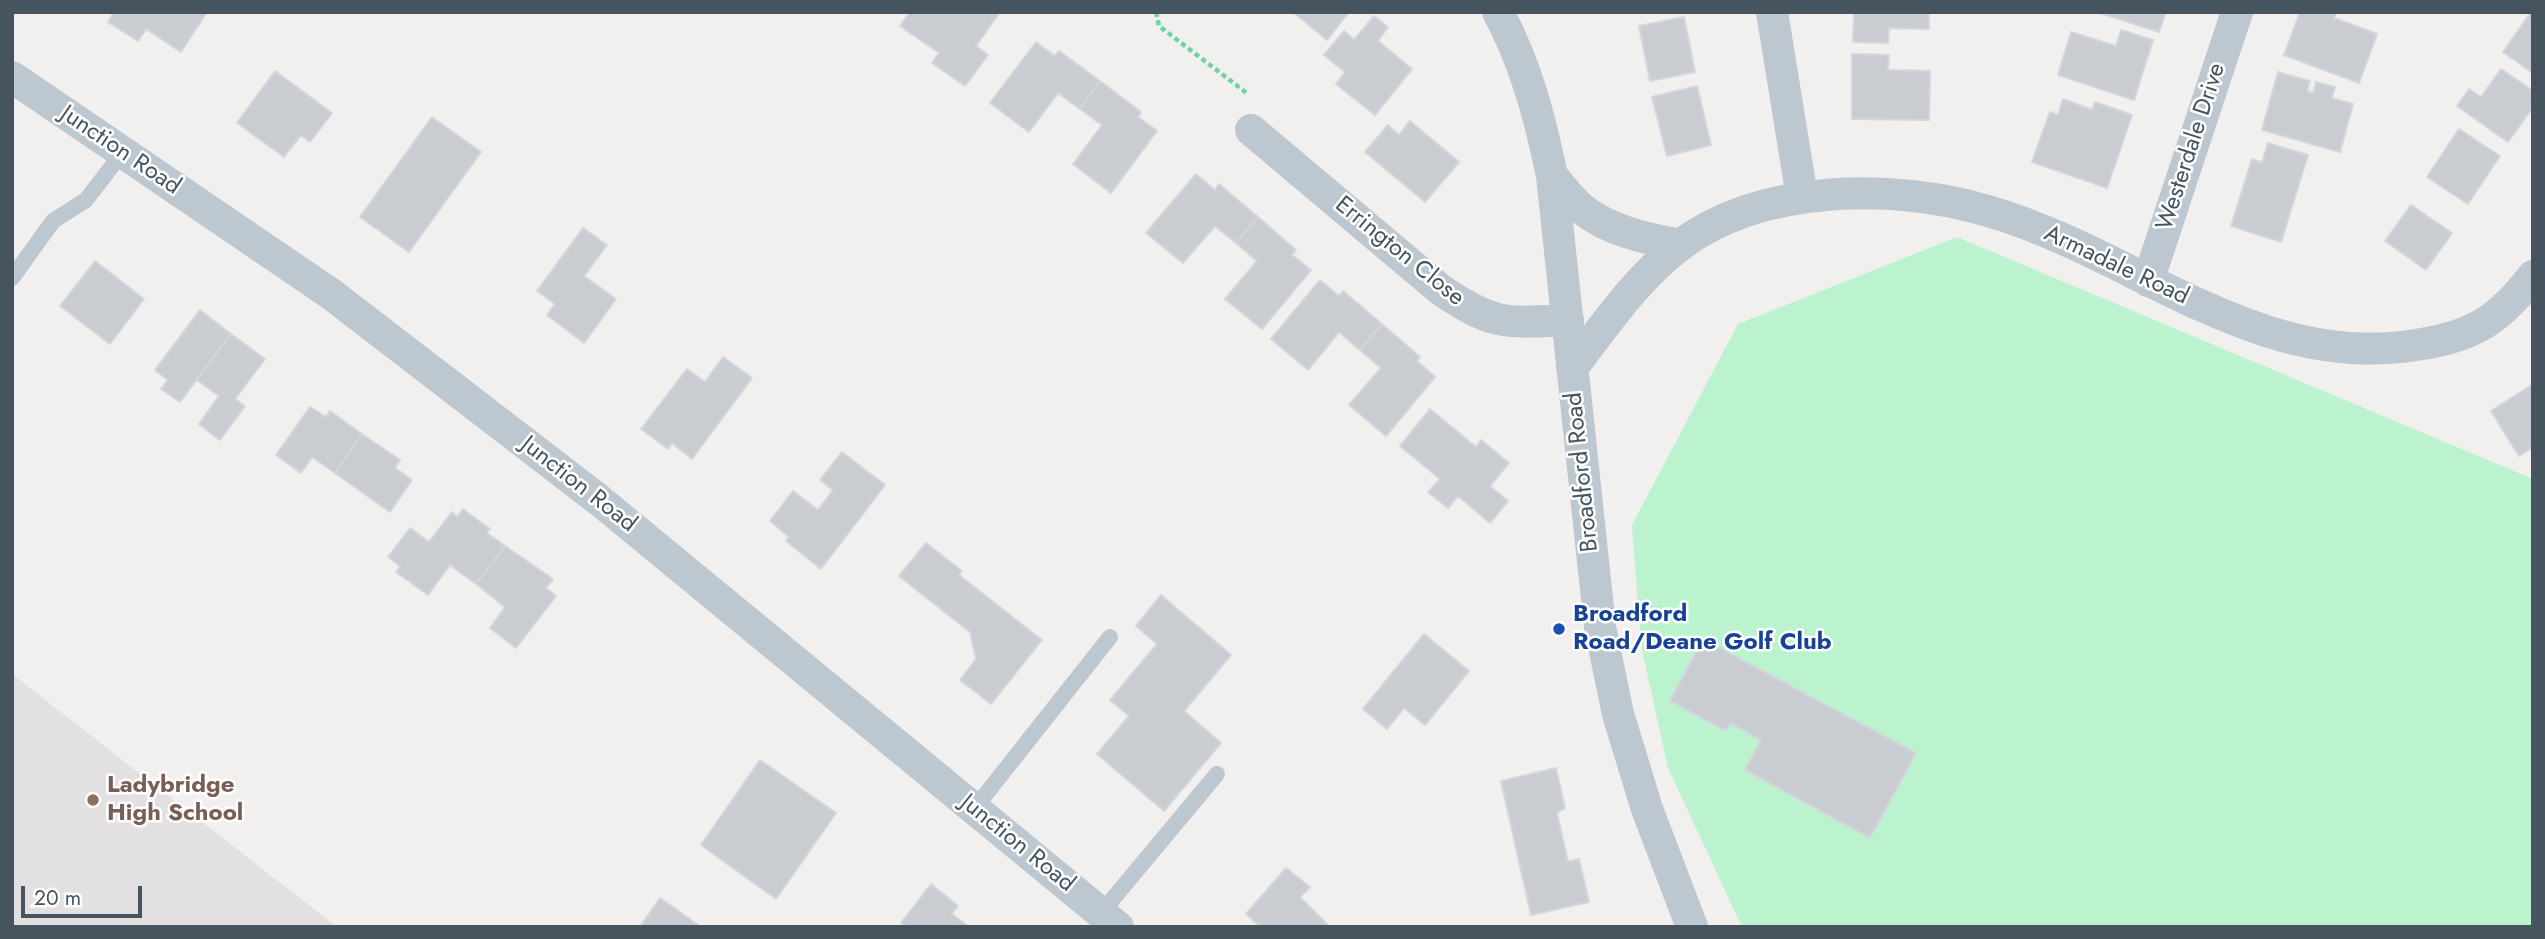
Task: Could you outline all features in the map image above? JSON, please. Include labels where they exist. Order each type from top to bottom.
[{"type":"street","name":"Broadford Road","points":[[1499,12],[1518,48],[1527,75],[1539,114],[1552,176],[1600,627],[1618,713],[1647,809],[1692,927]]},
{"type":"street","points":[[1772,12],[1802,197]]},
{"type":"street","name":"Westerdale Drive","points":[[2148,281],[2237,12]]},
{"type":"street","name":"Junction Road","points":[[12,77],[331,295],[589,492],[1110,920]]},
{"type":"street","name":"Errington Close","points":[[1251,130],[1441,290],[1473,312],[1510,324],[1568,320]]},
{"type":"street","points":[[1552,176],[1583,210],[1610,225],[1647,239],[1681,245]]},
{"type":"street","name":"Armadale Road","points":[[1572,368],[1634,286],[1681,245],[1735,215],[1802,197],[1867,193],[1928,198],[1988,211],[2044,232],[2255,330],[2310,345],[2361,351],[2444,341],[2476,331],[2511,304],[2533,276]]},
{"type":"lane","points":[[12,278],[53,221],[86,200],[122,153]]},
{"type":"lane","points":[[974,809],[1110,637]]},
{"type":"lane","points":[[1110,920],[1217,774]]},
{"type":"path","points":[[1156,12],[1160,26],[1248,94],[1251,130]]},
{"type":"shaded area","name":"Ladybridge High School","points":[[12,674],[337,927],[12,927]]},
{"type":"green space","points":[[1957,237],[2533,479],[2533,927],[1742,927],[1668,768],[1641,645],[1632,525],[1738,324]]},
{"type":"building","points":[[114,12],[207,12],[181,52],[146,29],[138,41],[108,22]]},
{"type":"building","points":[[910,12],[1000,12],[976,46],[988,55],[965,86],[932,63],[939,53],[900,26]]},
{"type":"building","points":[[1293,12],[1349,12],[1327,40]]},
{"type":"building","points":[[1854,12],[1929,12],[1929,29],[1889,28],[1888,43],[1853,42]]},
{"type":"building","points":[[2097,12],[2166,12],[2159,32]]},
{"type":"building","points":[[2300,12],[2336,12],[2334,18],[2377,34],[2359,83],[2284,55]]},
{"type":"building","points":[[2533,12],[2533,73],[2503,52]]},
{"type":"building","points":[[1374,16],[1388,27],[1378,41],[1412,69],[1375,115],[1336,84],[1345,72],[1324,55],[1344,31],[1354,40]]},
{"type":"building","points":[[1684,17],[1695,72],[1650,81],[1639,26]]},
{"type":"building","points":[[2121,30],[2153,40],[2134,100],[2058,75],[2071,32],[2116,46]]},
{"type":"building","points":[[1036,42],[1055,56],[1059,51],[1100,81],[1080,109],[1058,93],[1029,132],[990,103]]},
{"type":"building","points":[[1852,54],[1889,55],[1888,70],[1930,71],[1929,120],[1852,119]]},
{"type":"building","points":[[2501,69],[2533,91],[2533,107],[2508,142],[2457,106],[2469,89],[2481,97]]},
{"type":"building","points":[[275,71],[332,113],[310,142],[301,135],[284,157],[237,123]]},
{"type":"building","points":[[2278,72],[2310,81],[2307,91],[2313,93],[2316,82],[2335,87],[2332,98],[2353,104],[2340,152],[2262,130]]},
{"type":"building","points":[[1100,81],[1141,112],[1138,117],[1157,131],[1111,193],[1073,164],[1102,125],[1080,109]]},
{"type":"building","points":[[1697,86],[1711,145],[1667,156],[1652,97]]},
{"type":"building","points":[[2063,99],[2092,110],[2095,102],[2132,115],[2107,188],[2032,162],[2050,112],[2058,115]]},
{"type":"building","points":[[432,117],[481,152],[409,252],[360,217]]},
{"type":"building","points":[[1410,121],[1459,162],[1425,202],[1365,152],[1388,125],[1399,135]]},
{"type":"building","points":[[2459,129],[2500,156],[2468,204],[2427,177]]},
{"type":"building","points":[[2268,143],[2308,155],[2281,242],[2231,226],[2252,159],[2262,163]]},
{"type":"building","points":[[1196,174],[1215,190],[1219,184],[1258,217],[1236,243],[1215,226],[1183,263],[1146,233]]},
{"type":"building","points":[[2411,205],[2452,233],[2426,270],[2385,241]]},
{"type":"building","points":[[1258,217],[1296,250],[1292,255],[1311,270],[1262,329],[1225,299],[1257,261],[1236,243]]},
{"type":"building","points":[[583,228],[607,245],[584,276],[616,299],[584,343],[547,315],[555,304],[537,291]]},
{"type":"building","points":[[95,261],[144,299],[110,344],[60,306]]},
{"type":"building","points":[[1320,280],[1339,296],[1343,291],[1382,324],[1360,350],[1339,332],[1308,370],[1271,339]]},
{"type":"building","points":[[200,310],[231,334],[180,402],[161,389],[168,380],[155,370]]},
{"type":"building","points":[[1382,324],[1420,357],[1417,361],[1435,377],[1386,436],[1349,405],[1381,368],[1360,350]]},
{"type":"building","points":[[231,334],[265,359],[235,399],[245,406],[220,440],[199,424],[219,396],[197,380]]},
{"type":"building","points":[[723,357],[752,378],[692,459],[672,443],[668,449],[641,429],[687,369],[705,382]]},
{"type":"building","points":[[2533,384],[2533,447],[2519,456],[2491,411]]},
{"type":"building","points":[[310,407],[326,417],[330,411],[362,434],[335,473],[312,457],[301,473],[276,455]]},
{"type":"building","points":[[1430,409],[1476,447],[1481,440],[1509,463],[1490,486],[1508,501],[1490,523],[1458,496],[1448,508],[1428,492],[1440,479],[1400,446]]},
{"type":"building","points":[[362,434],[400,460],[395,468],[412,480],[390,512],[335,473]]},
{"type":"building","points":[[842,452],[885,485],[821,569],[786,541],[789,537],[770,521],[793,491],[818,510],[833,490],[820,480]]},
{"type":"building","points":[[463,509],[490,529],[487,533],[505,546],[476,584],[450,565],[428,595],[396,572],[400,566],[388,557],[410,528],[429,542],[452,512],[457,517]]},
{"type":"building","points":[[926,543],[962,571],[959,575],[1042,640],[991,704],[960,680],[976,659],[970,632],[899,576]]},
{"type":"building","points":[[505,546],[553,579],[546,588],[556,596],[516,648],[490,628],[505,607],[476,584]]},
{"type":"building","points":[[1161,595],[1231,655],[1184,711],[1221,743],[1164,811],[1097,754],[1129,716],[1110,700],[1157,644],[1136,626]]},
{"type":"building","points":[[1424,634],[1469,671],[1425,725],[1404,708],[1387,729],[1363,709]]},
{"type":"building","points":[[1703,639],[1916,753],[1870,838],[1745,770],[1761,740],[1730,723],[1726,731],[1670,701]]},
{"type":"building","points":[[760,760],[836,813],[776,899],[701,845]]},
{"type":"building","points":[[1556,768],[1565,808],[1557,813],[1568,862],[1579,859],[1589,902],[1531,915],[1501,781]]},
{"type":"building","points":[[1286,868],[1310,887],[1300,897],[1330,927],[1260,927],[1246,914]]},
{"type":"building","points":[[931,884],[958,906],[952,914],[969,927],[906,927],[901,923]]},
{"type":"building","points":[[660,898],[701,927],[640,927]]},
{"type":"place","name":"Broadford Road/Deane Golf Club","points":[[1559,629]]},
{"type":"place","name":"Ladybridge High School","points":[[93,800]]}]
